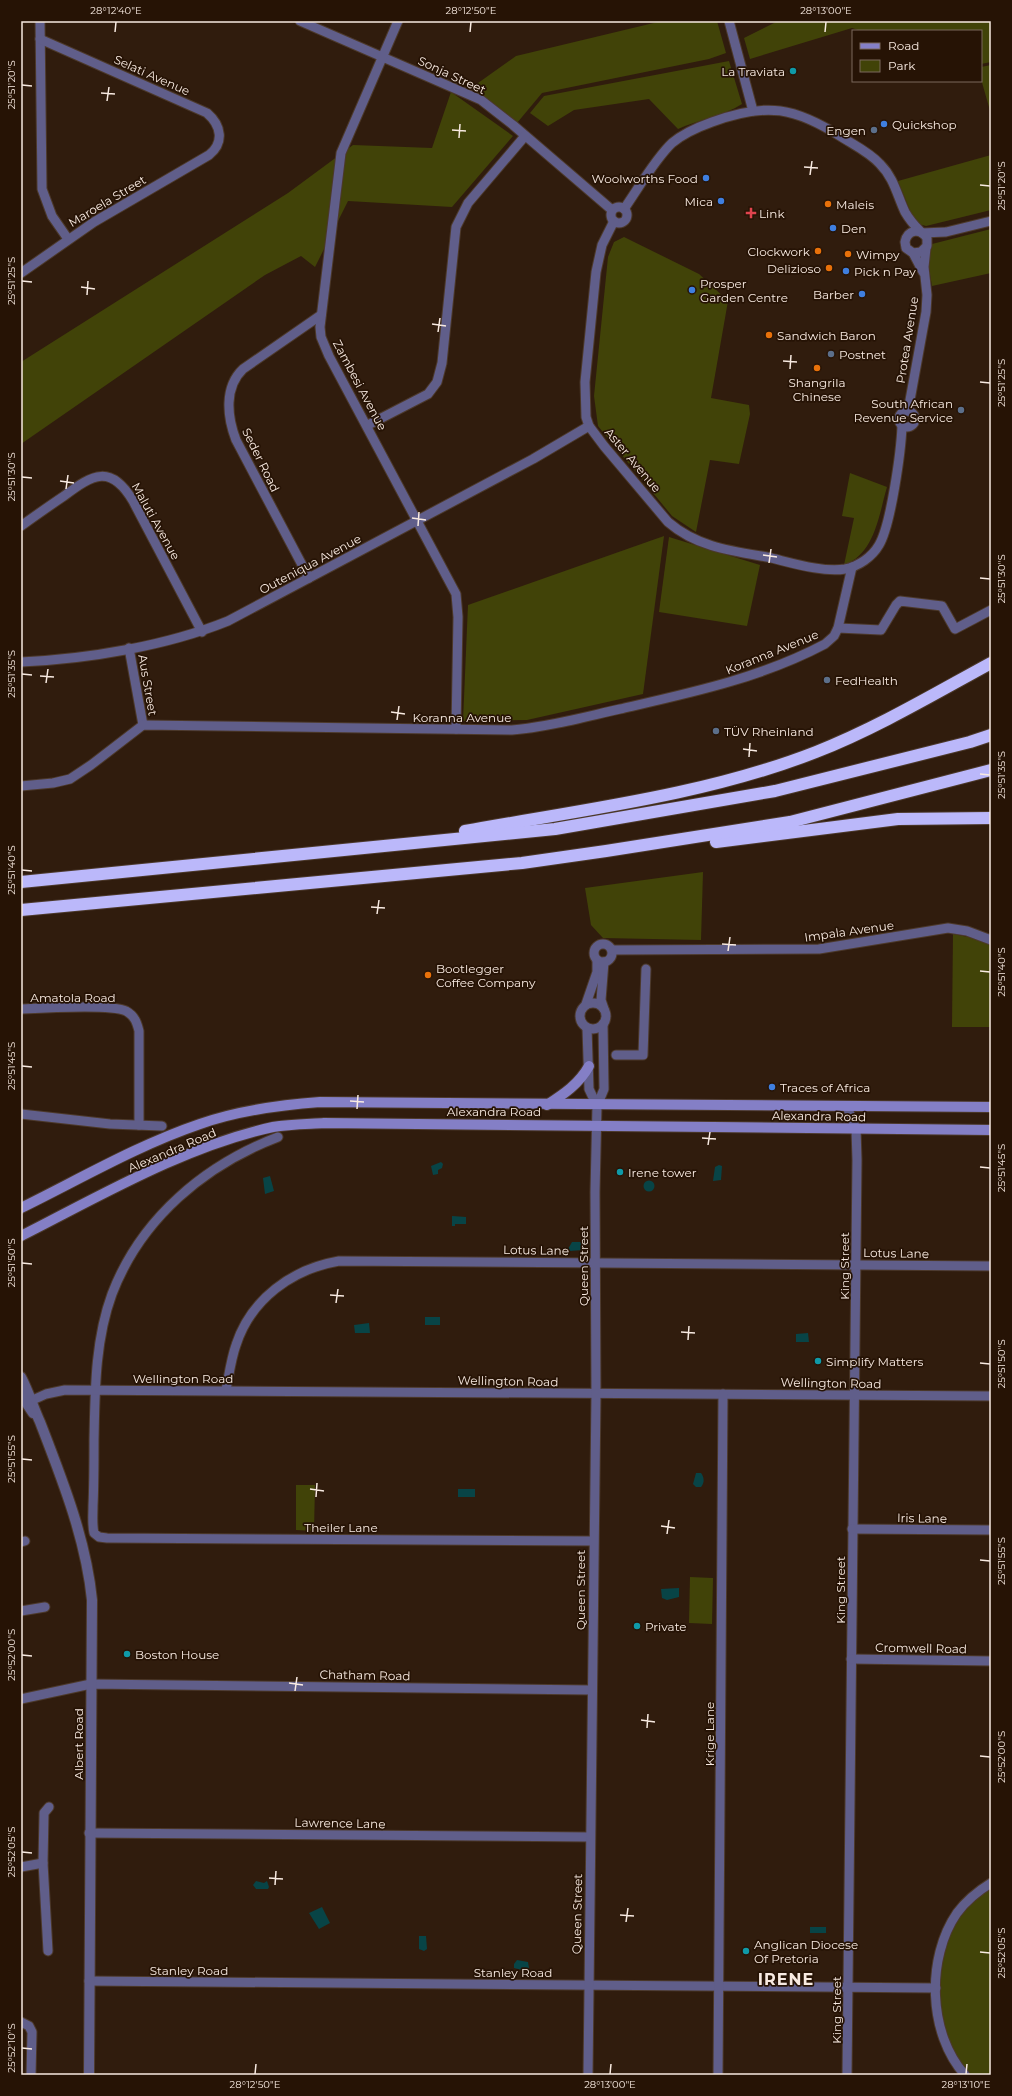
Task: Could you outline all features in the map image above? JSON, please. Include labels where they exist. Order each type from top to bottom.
[{"type":"highway","points":[[384,846],[678,792],[748,775],[810,755],[848,738],[915,705],[991,663]]},
{"type":"highway","points":[[21,882],[555,829],[775,791],[970,742],[991,735]]},
{"type":"highway","points":[[21,910],[522,863],[606,852],[790,822],[991,770]]},
{"type":"highway","points":[[606,852],[656,851],[821,827],[898,819],[991,818]]},
{"type":"main road","points":[[547,1105],[582,1078],[589,1066]]},
{"type":"main road","name":"Alexandra Road","points":[[21,1208],[152,1143],[201,1124],[254,1110],[282,1105],[320,1102],[597,1106],[991,1107]]},
{"type":"main road","name":"Alexandra Road","points":[[21,1236],[177,1160],[217,1144],[274,1127],[324,1123],[991,1130]]},
{"type":"street","points":[[40,21],[42,189],[52,216],[68,239]]},
{"type":"street","name":"Sonja Street","points":[[300,21],[474,96],[525,136],[612,210]]},
{"type":"street","name":"Zambesi Avenue","points":[[398,21],[341,153],[321,315],[321,336],[330,356],[368,425],[456,594],[458,605],[456,729]]},
{"type":"street","points":[[729,21],[753,111]]},
{"type":"street","name":"Selati Avenue","points":[[40,39],[207,114],[216,123],[220,132],[218,146],[209,155]]},
{"type":"street","points":[[624,209],[664,153],[680,137],[694,129],[716,121],[753,111],[774,109],[799,114],[836,133],[864,151],[879,163],[897,188],[905,212],[907,236],[905,245],[913,253],[919,253],[926,246],[946,232]]},
{"type":"street","points":[[368,425],[422,398],[437,382],[442,363],[456,227],[468,203],[525,136]]},
{"type":"street","name":"Maroela Street","points":[[21,273],[68,239],[120,206],[209,155]]},
{"type":"street","points":[[618,207],[624,209],[627,214],[624,220],[619,223],[614,221],[611,217],[612,210],[618,207]]},
{"type":"street","points":[[905,212],[926,238],[926,246]]},
{"type":"street","name":"Aster Avenue","points":[[614,221],[602,245],[596,272],[585,395],[585,408],[589,426],[668,522],[690,538],[721,549],[833,570],[852,567]]},
{"type":"street","points":[[907,236],[914,231],[946,232],[991,221]]},
{"type":"street","name":"Protea Avenue","points":[[908,411],[926,312],[927,295],[924,274],[926,246]]},
{"type":"street","name":"Protea Avenue","points":[[913,253],[924,274]]},
{"type":"street","name":"Seder Road","points":[[308,578],[236,440],[230,423],[229,406],[231,387],[238,373],[321,315]]},
{"type":"street","points":[[908,411],[913,414],[915,419],[914,424],[906,426],[898,420],[899,415],[908,411]]},
{"type":"street","name":"Outeniqua Avenue","points":[[21,662],[69,659],[202,632],[228,621],[589,426]]},
{"type":"street","points":[[852,567],[869,558],[883,538],[906,426]]},
{"type":"street","name":"Maluti Avenue","points":[[21,526],[88,479],[104,476],[112,478],[126,488],[202,632]]},
{"type":"street","name":"Koranna Avenue","points":[[143,725],[456,729],[530,728],[703,690],[736,680],[820,647],[830,640],[838,628],[852,567]]},
{"type":"street","points":[[838,628],[881,630],[896,605],[903,601],[942,606],[953,628],[956,630],[991,610]]},
{"type":"street","name":"Aus Street","points":[[129,648],[143,725]]},
{"type":"street","points":[[21,786],[53,783],[70,779],[91,765],[143,725]]},
{"type":"street","name":"Impala Avenue","points":[[612,950],[819,950],[948,928],[967,931],[991,940]]},
{"type":"street","points":[[597,1106],[604,1089],[603,1024],[606,1017],[601,1000],[601,961],[595,952],[599,946],[605,945],[612,950],[610,959],[601,961]]},
{"type":"street","points":[[601,961],[586,1004],[580,1012],[580,1016],[583,1025],[587,1028],[594,1029],[603,1024]]},
{"type":"street","points":[[616,1055],[643,1055],[646,969]]},
{"type":"street","points":[[586,1004],[594,1003],[604,1009]]},
{"type":"street","name":"Amatola Road","points":[[21,1009],[73,1007],[120,1009],[133,1016],[137,1022],[139,1031],[139,1125]]},
{"type":"street","points":[[587,1028],[589,1089],[597,1106]]},
{"type":"street","name":"Queen Street","points":[[588,2075],[591,1690],[596,1394],[595,1262],[597,1106]]},
{"type":"street","name":"King Street","points":[[847,1107],[856,1129],[855,1395],[852,1529],[848,2075]]},
{"type":"street","points":[[21,1114],[110,1124],[162,1126]]},
{"type":"street","points":[[94,1390],[102,1331],[112,1294],[128,1261],[145,1234],[184,1193],[206,1174],[231,1158],[278,1137]]},
{"type":"street","name":"Lotus Lane","points":[[226,1390],[236,1345],[251,1313],[278,1286],[314,1266],[339,1261],[991,1266]]},
{"type":"street","name":"Albert Road","points":[[21,1377],[27,1399],[53,1452],[64,1486],[89,1574],[92,1600],[89,1833],[89,2075]]},
{"type":"street","name":"Wellington Road","points":[[27,1399],[60,1390],[991,1396]]},
{"type":"street","name":"Theiler Lane","points":[[94,1390],[93,1530],[96,1535],[107,1538],[593,1541]]},
{"type":"street","name":"Krige Lane","points":[[718,2075],[723,1394]]},
{"type":"street","name":"Iris Lane","points":[[852,1529],[991,1530]]},
{"type":"street","points":[[21,1610],[44,1607]]},
{"type":"street","name":"Cromwell Road","points":[[851,1659],[991,1661]]},
{"type":"street","name":"Chatham Road","points":[[21,1699],[91,1684],[591,1690]]},
{"type":"street","points":[[48,1952],[43,1863],[44,1813],[49,1807]]},
{"type":"street","name":"Lawrence Lane","points":[[89,1833],[590,1837]]},
{"type":"street","points":[[21,1867],[43,1863]]},
{"type":"street","points":[[965,2075],[956,2064],[942,2034],[936,1988],[938,1962],[942,1945],[956,1915],[968,1900],[991,1883]]},
{"type":"street","name":"Stanley Road","points":[[89,1981],[936,1988]]},
{"type":"street","points":[[21,2022],[29,2026],[32,2032],[31,2075]]},
{"type":"green space","points":[[662,21],[717,21],[726,53],[709,59],[542,93],[517,123],[471,88],[516,56]]},
{"type":"green space","points":[[778,21],[991,21],[991,62],[982,64],[982,30],[858,30],[852,28],[750,59],[744,38]]},
{"type":"green space","points":[[729,61],[742,104],[727,112],[678,129],[649,99],[574,110],[548,126],[530,113],[544,96]]},
{"type":"green space","points":[[991,65],[991,114],[982,82],[982,67]]},
{"type":"green space","points":[[451,92],[513,136],[452,207],[348,201],[315,267],[301,256],[265,275],[21,444],[21,362],[288,193],[353,145],[432,148]]},
{"type":"green space","points":[[991,155],[991,210],[926,226],[915,223],[898,181]]},
{"type":"green space","points":[[991,229],[991,273],[932,286],[927,257],[932,244]]},
{"type":"green space","points":[[624,237],[699,274],[728,301],[711,398],[749,405],[750,414],[739,464],[710,460],[696,532],[672,516],[598,426],[594,396],[608,257],[614,242]]},
{"type":"green space","points":[[850,473],[887,487],[878,521],[869,543],[863,552],[854,560],[844,565],[854,518],[842,516]]},
{"type":"green space","points":[[664,536],[643,694],[527,720],[463,721],[468,605]]},
{"type":"green space","points":[[669,537],[760,565],[747,626],[659,612]]},
{"type":"green space","points":[[703,872],[701,940],[603,938],[591,925],[585,888]]},
{"type":"green space","points":[[953,934],[983,940],[991,945],[991,1027],[952,1027]]},
{"type":"green space","points":[[296,1485],[315,1485],[314,1531],[296,1530]]},
{"type":"green space","points":[[690,1577],[713,1578],[712,1624],[689,1623]]},
{"type":"green space","points":[[991,1886],[991,2075],[963,2075],[941,2032],[938,1968],[957,1912]]},
{"type":"water","points":[[441,1162],[443,1164],[442,1168],[438,1170],[438,1174],[433,1175],[431,1166]]},
{"type":"water","points":[[719,1165],[722,1166],[721,1180],[713,1181],[715,1167]]},
{"type":"water","points":[[270,1176],[274,1191],[265,1194],[263,1178]]},
{"type":"water","points":[[649,1180],[653,1182],[655,1186],[653,1190],[649,1192],[645,1190],[643,1186],[645,1182]]},
{"type":"water","points":[[452,1216],[466,1217],[466,1224],[455,1224],[455,1226],[452,1226]]},
{"type":"water","points":[[572,1242],[581,1242],[583,1250],[570,1251],[568,1249]]},
{"type":"water","points":[[425,1317],[440,1317],[440,1325],[425,1325]]},
{"type":"water","points":[[369,1323],[370,1333],[355,1333],[354,1325]]},
{"type":"water","points":[[808,1333],[809,1342],[796,1342],[796,1334]]},
{"type":"water","points":[[696,1473],[701,1473],[703,1476],[704,1481],[701,1487],[696,1487],[693,1484]]},
{"type":"water","points":[[458,1489],[475,1489],[475,1497],[458,1497]]},
{"type":"water","points":[[679,1588],[679,1597],[667,1600],[662,1598],[661,1589]]},
{"type":"water","points":[[256,1881],[264,1883],[267,1881],[269,1887],[268,1889],[256,1889],[253,1885]]},
{"type":"water","points":[[322,1907],[330,1923],[319,1929],[309,1913]]},
{"type":"water","points":[[810,1927],[826,1927],[826,1933],[810,1933]]},
{"type":"water","points":[[419,1936],[426,1936],[427,1949],[424,1951],[419,1949]]},
{"type":"water","points":[[517,1960],[528,1962],[529,1968],[526,1971],[514,1968],[514,1964]]},
{"type":"place","name":"La Traviata","points":[[793,71]]},
{"type":"place","name":"Quickshop","points":[[884,124]]},
{"type":"place","name":"Engen","points":[[874,130]]},
{"type":"place","name":"Woolworths Food","points":[[706,178]]},
{"type":"place","name":"Mica","points":[[721,201]]},
{"type":"place","name":"Maleis","points":[[828,204]]},
{"type":"place","name":"Link","points":[[751,213]]},
{"type":"place","name":"Den","points":[[833,228]]},
{"type":"place","name":"Clockwork","points":[[818,251]]},
{"type":"place","name":"Wimpy","points":[[848,254]]},
{"type":"place","name":"Delizioso","points":[[829,268]]},
{"type":"place","name":"Pick n Pay","points":[[846,271]]},
{"type":"place","name":"Prosper Garden Centre","points":[[692,290]]},
{"type":"place","name":"Barber","points":[[862,294]]},
{"type":"place","name":"Sandwich Baron","points":[[769,335]]},
{"type":"place","name":"Postnet","points":[[831,354]]},
{"type":"place","name":"Shangrila Chinese","points":[[817,368]]},
{"type":"place","name":"South African Revenue Service","points":[[961,410]]},
{"type":"place","name":"FedHealth","points":[[827,680]]},
{"type":"place","name":"TÜV Rheinland","points":[[716,731]]},
{"type":"place","name":"Bootlegger Coffee Company","points":[[428,975]]},
{"type":"place","name":"Traces of Africa","points":[[772,1087]]},
{"type":"place","name":"Irene tower","points":[[620,1172]]},
{"type":"place","name":"Simplify Matters","points":[[818,1361]]},
{"type":"place","name":"Private","points":[[637,1626]]},
{"type":"place","name":"Boston House","points":[[127,1654]]},
{"type":"place","name":"Anglican Diocese Of Pretoria","points":[[746,1951]]},
{"type":"district","name":"IRENE","points":[[786,1979]]}]
